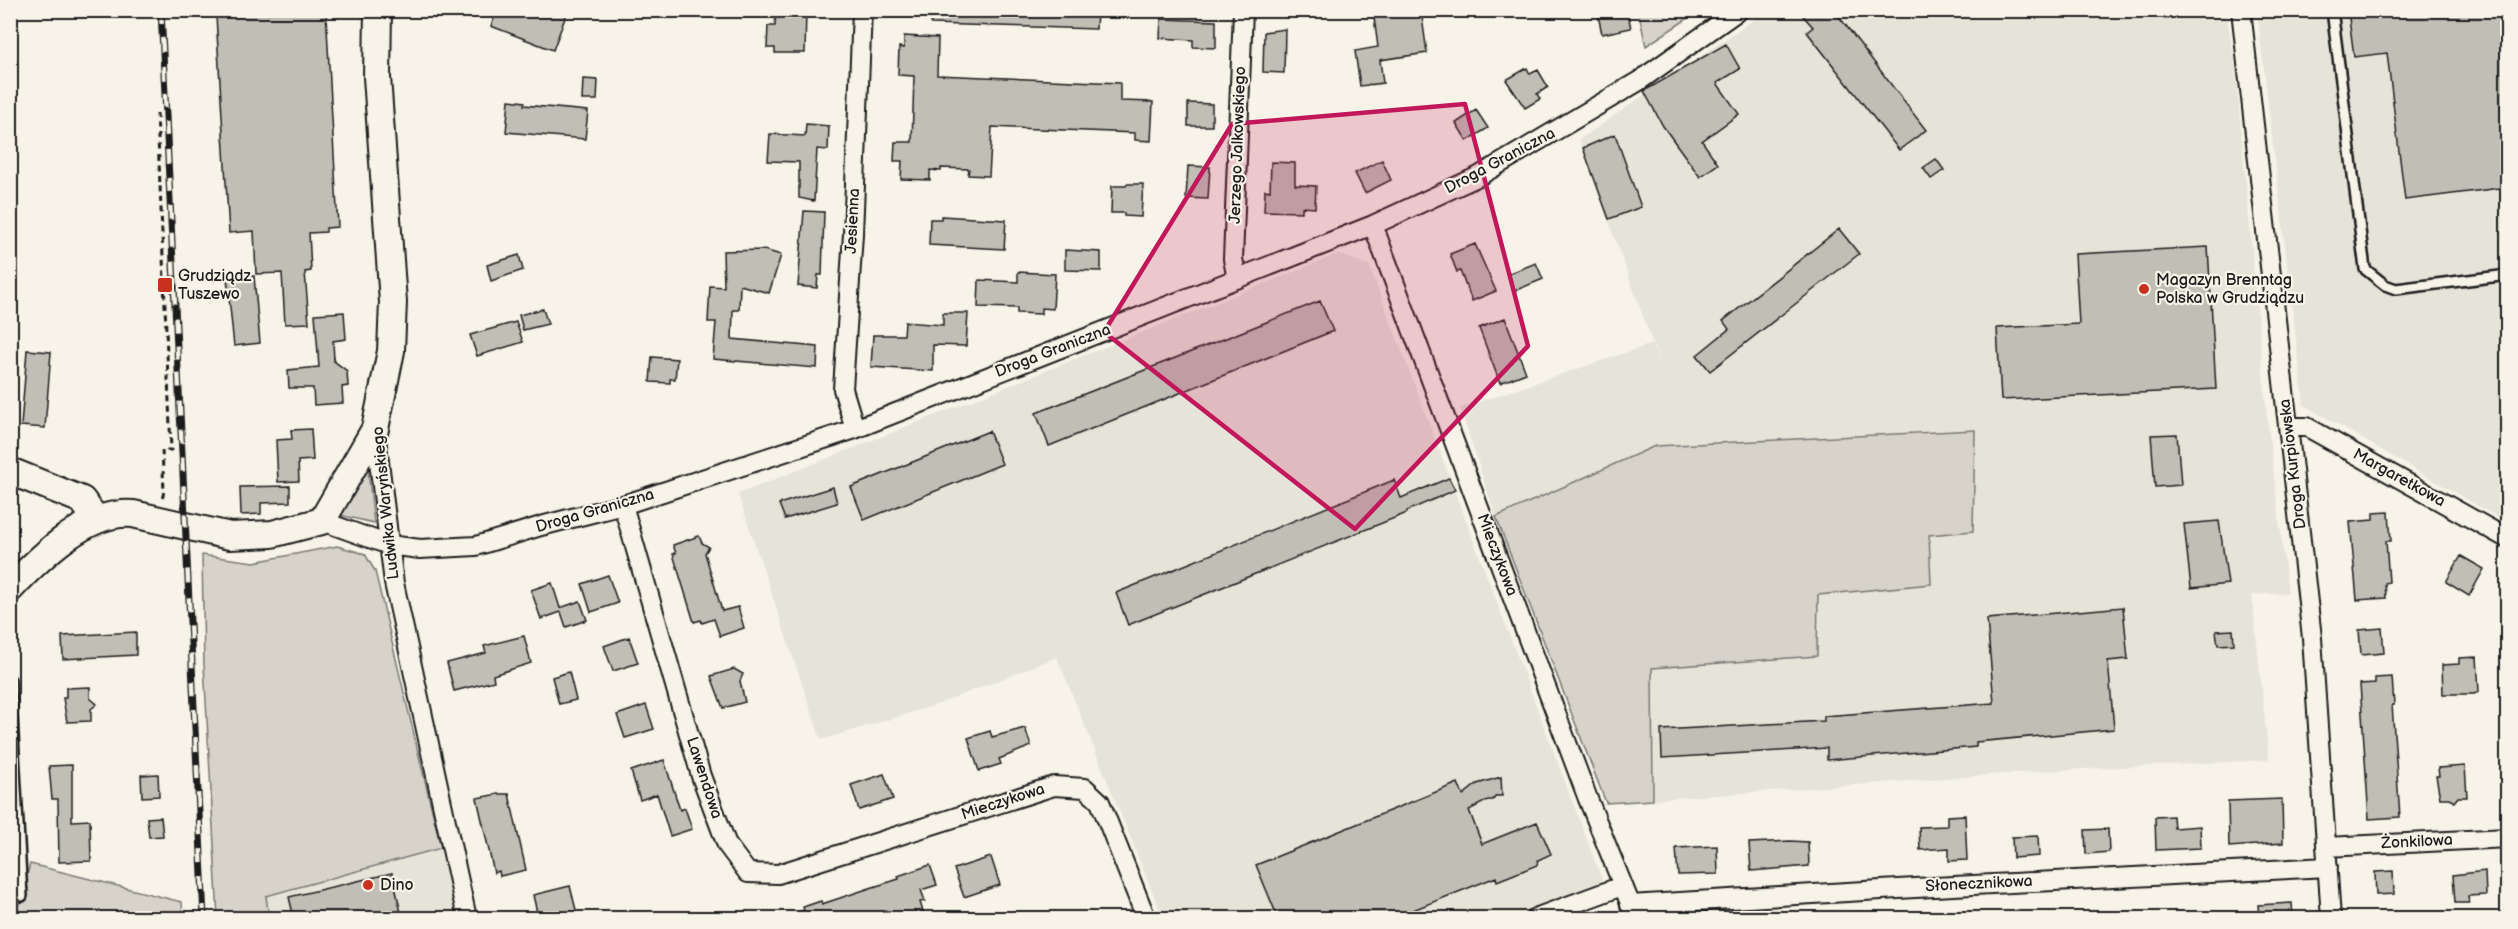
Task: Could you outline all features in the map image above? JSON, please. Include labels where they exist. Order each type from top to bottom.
[{"type":"street","name":"Ludwika Waryńskiego","points":[[378,10],[377,77],[393,302],[391,351],[375,429],[388,545],[427,741],[467,918]]},
{"type":"street","name":"Jesienna","points":[[855,429],[843,389],[853,234],[862,10]]},
{"type":"street","name":"Jerzego Jalkowskiego","points":[[1237,279],[1233,259],[1243,10]]},
{"type":"street","name":"Droga Graniczna","points":[[322,521],[388,545],[420,549],[476,546],[541,525],[623,505],[855,429],[1372,225],[1479,176],[1639,81],[1738,10]]},
{"type":"street","name":"Droga Kurpiowska","points":[[2241,10],[2312,638],[2331,918]]},
{"type":"street","name":"Mieczykowa","points":[[1372,225],[1633,912]]},
{"type":"street","name":"Margaretkowa","points":[[2288,427],[2307,427],[2508,539]]},
{"type":"street","points":[[10,589],[78,529],[96,519],[118,513],[133,514],[230,536],[272,534],[322,521],[375,429]]},
{"type":"street","points":[[10,471],[82,500],[96,519]]},
{"type":"street","name":"Lawendowa","points":[[623,505],[701,776],[727,845],[748,873],[778,874],[920,828]]},
{"type":"street","name":"Mieczykowa","points":[[920,828],[1054,786],[1085,788],[1100,802],[1146,918]]},
{"type":"street","name":"Żonkilowa","points":[[2326,847],[2508,838]]},
{"type":"street","name":"Słonecznikowa","points":[[1633,912],[1915,888],[2328,867]]},
{"type":"street","points":[[1535,918],[1622,886]]},
{"type":"lane","points":[[2332,10],[2365,269],[2385,285],[2396,289],[2508,275]]},
{"type":"lane","points":[[10,680],[22,896]]},
{"type":"path","points":[[157,113],[171,450],[162,450],[164,491],[160,507]]},
{"type":"highlighted area","points":[[1465,104],[1528,346],[1355,529],[1104,332],[1232,124]]},
{"type":"shaded area","points":[[1638,10],[1699,10],[1699,11],[1646,46]]},
{"type":"shaded area","points":[[1766,11],[2226,11],[2235,64],[2267,417],[2288,593],[2252,595],[2269,760],[2043,771],[1606,803],[1496,517],[1460,408],[1652,344],[1663,371],[1579,140]]},
{"type":"shaded area","points":[[2257,11],[2507,11],[2507,523],[2304,405]]},
{"type":"shaded area","points":[[1338,254],[1369,265],[1603,882],[1587,891],[1516,918],[1163,918],[1057,657],[936,705],[821,740],[738,494]]},
{"type":"shaded area","points":[[1975,430],[1973,531],[1929,535],[1931,584],[1818,595],[1817,656],[1652,668],[1653,800],[1606,803],[1496,517],[1655,446]]},
{"type":"shaded area","points":[[367,461],[374,523],[335,514]]},
{"type":"shaded area","points":[[337,546],[365,554],[375,571],[441,848],[266,896],[269,918],[218,918],[204,665],[202,555],[254,562]]},
{"type":"shaded area","points":[[441,848],[456,918],[269,918],[265,896]]},
{"type":"shaded area","points":[[30,864],[182,902],[183,918],[15,918]]},
{"type":"building","points":[[326,10],[338,227],[326,228],[326,232],[309,233],[311,271],[305,272],[309,323],[285,324],[282,273],[256,274],[254,231],[229,233],[216,16]]},
{"type":"building","points":[[497,10],[568,10],[553,50],[491,26]]},
{"type":"building","points":[[776,10],[806,10],[805,53],[775,53],[775,48],[767,48],[768,26],[775,26]]},
{"type":"building","points":[[932,10],[1097,10],[1096,29],[931,24]]},
{"type":"building","points":[[1373,10],[1421,10],[1427,53],[1380,60],[1383,83],[1360,86],[1355,51],[1378,47]]},
{"type":"building","points":[[1597,10],[1627,10],[1631,28],[1602,34]]},
{"type":"building","points":[[1798,10],[1834,10],[1926,130],[1899,150],[1807,32],[1813,27]]},
{"type":"building","points":[[2348,10],[2508,10],[2508,187],[2405,200],[2387,53],[2354,57]]},
{"type":"building","points":[[1161,19],[1216,21],[1216,48],[1193,47],[1193,40],[1160,38]]},
{"type":"building","points":[[1285,29],[1284,73],[1263,72],[1264,32]]},
{"type":"building","points":[[904,36],[938,38],[937,75],[1120,83],[1120,101],[1153,102],[1151,141],[1135,140],[1135,133],[992,127],[989,176],[968,175],[969,169],[941,168],[941,171],[930,170],[930,180],[901,179],[902,161],[894,161],[895,142],[912,142],[914,76],[898,75],[899,47],[904,48]]},
{"type":"building","points":[[1726,44],[1740,69],[1717,83],[1739,114],[1702,141],[1718,164],[1700,177],[1663,126],[1644,91]]},
{"type":"building","points":[[1527,68],[1530,74],[1538,70],[1548,87],[1537,94],[1540,99],[1525,108],[1506,80]]},
{"type":"building","points":[[583,79],[598,80],[597,100],[582,100]]},
{"type":"building","points":[[509,100],[525,102],[524,105],[588,111],[585,139],[506,132]]},
{"type":"building","points":[[1188,103],[1212,104],[1212,126],[1188,126]]},
{"type":"building","points":[[1476,110],[1488,128],[1467,141],[1456,123]]},
{"type":"building","points":[[806,124],[829,126],[828,150],[817,149],[814,201],[799,198],[799,162],[768,161],[770,134],[805,136]]},
{"type":"building","points":[[1615,134],[1641,207],[1609,219],[1583,148]]},
{"type":"building","points":[[1936,159],[1944,170],[1931,179],[1923,168]]},
{"type":"building","points":[[1382,160],[1391,180],[1365,193],[1355,173]]},
{"type":"building","points":[[1271,162],[1295,163],[1295,185],[1316,186],[1315,208],[1302,207],[1302,212],[1264,211],[1265,190],[1270,191]]},
{"type":"building","points":[[1188,166],[1210,167],[1208,199],[1186,198]]},
{"type":"building","points":[[1127,184],[1143,184],[1141,217],[1111,213],[1112,186],[1126,186]]},
{"type":"building","points":[[804,211],[824,212],[822,275],[818,275],[817,288],[798,286]]},
{"type":"building","points":[[941,216],[1006,220],[1004,249],[929,245],[930,219],[941,219]]},
{"type":"building","points":[[1839,229],[1859,254],[1710,371],[1697,355],[1729,329],[1723,321]]},
{"type":"building","points":[[1475,244],[1496,291],[1472,301],[1460,271],[1457,272],[1450,254]]},
{"type":"building","name":"Magazyn Brenntag Polska w Grudziądzu","points":[[2208,247],[2216,389],[2001,400],[1997,328],[2079,324],[2075,254]]},
{"type":"building","points":[[764,250],[781,255],[769,293],[740,285],[739,310],[733,310],[732,339],[818,347],[817,368],[713,359],[716,322],[708,322],[710,286],[724,287],[723,251]]},
{"type":"building","points":[[1065,250],[1101,252],[1101,271],[1065,270]]},
{"type":"building","points":[[519,255],[523,270],[491,281],[487,265]]},
{"type":"building","points":[[1536,263],[1543,279],[1514,291],[1508,274]]},
{"type":"building","points":[[1018,272],[1055,274],[1053,309],[1041,308],[1041,314],[1017,313],[1017,308],[978,307],[979,280],[1018,282]]},
{"type":"building","points":[[254,276],[260,343],[234,346],[227,278]]},
{"type":"building","points":[[1320,301],[1333,331],[1049,446],[1036,413]]},
{"type":"building","points":[[543,309],[548,324],[523,330],[519,315]]},
{"type":"building","points":[[344,312],[346,339],[333,341],[334,361],[347,371],[348,386],[342,387],[343,403],[314,405],[313,388],[289,388],[288,370],[319,367],[315,314]]},
{"type":"building","points":[[943,313],[968,313],[966,346],[933,345],[933,371],[871,367],[873,335],[904,335],[905,322],[943,325]]},
{"type":"building","points":[[1505,318],[1526,373],[1500,383],[1479,328]]},
{"type":"building","points":[[516,322],[523,342],[477,356],[470,335]]},
{"type":"building","points":[[27,350],[51,352],[45,428],[21,426]]},
{"type":"building","points":[[652,357],[677,359],[675,379],[670,379],[670,383],[650,382]]},
{"type":"building","points":[[311,429],[313,460],[298,461],[299,481],[278,482],[276,440],[292,439],[291,430]]},
{"type":"building","points":[[989,431],[1002,464],[864,520],[851,487]]},
{"type":"building","points":[[2177,434],[2181,485],[2155,487],[2151,435]]},
{"type":"building","points":[[1449,478],[1455,490],[1407,511],[1407,513],[1128,625],[1116,593],[1394,480],[1401,498]]},
{"type":"building","points":[[290,486],[290,502],[261,503],[261,514],[241,515],[240,487]]},
{"type":"building","points":[[833,487],[837,503],[785,519],[779,504]]},
{"type":"building","points":[[2389,512],[2391,541],[2386,541],[2389,582],[2385,583],[2386,598],[2357,600],[2350,522],[2373,520],[2373,513]]},
{"type":"building","points":[[2219,521],[2228,584],[2191,588],[2184,524]]},
{"type":"building","points":[[699,536],[702,543],[709,547],[705,553],[722,611],[738,607],[744,628],[720,636],[714,619],[702,623],[701,620],[694,622],[673,554],[676,553],[673,545]]},
{"type":"building","points":[[2461,556],[2484,569],[2469,596],[2446,582]]},
{"type":"building","points":[[608,575],[618,603],[591,612],[582,584]]},
{"type":"building","points":[[552,583],[560,608],[580,601],[587,620],[566,627],[561,612],[541,619],[531,590]]},
{"type":"building","points":[[2123,607],[2128,659],[2108,661],[2114,729],[1976,742],[1976,747],[1827,760],[1827,748],[1662,758],[1661,730],[1824,721],[1824,716],[1994,703],[1987,619]]},
{"type":"building","points":[[2382,628],[2384,653],[2361,655],[2359,630]]},
{"type":"building","points":[[2233,630],[2234,644],[2218,645],[2216,631]]},
{"type":"building","points":[[136,632],[136,655],[63,659],[62,636]]},
{"type":"building","points":[[524,636],[531,663],[493,675],[494,681],[454,691],[447,663],[486,653],[484,646]]},
{"type":"building","points":[[629,637],[638,663],[613,671],[604,646]]},
{"type":"building","points":[[2477,657],[2479,692],[2443,694],[2442,665],[2459,664],[2459,658]]},
{"type":"building","points":[[734,669],[743,674],[740,681],[745,702],[723,708],[711,676]]},
{"type":"building","points":[[569,672],[576,700],[559,704],[552,677]]},
{"type":"building","points":[[2392,677],[2400,817],[2369,819],[2360,684],[2375,683],[2375,678]]},
{"type":"building","points":[[90,687],[90,698],[97,704],[91,709],[91,721],[67,722],[63,698],[66,698],[66,688]]},
{"type":"building","points":[[646,705],[654,729],[625,738],[617,715]]},
{"type":"building","points":[[1025,728],[1031,746],[999,759],[1001,764],[979,771],[968,738],[990,731],[992,737]]},
{"type":"building","points":[[664,760],[680,810],[685,808],[692,829],[670,836],[657,794],[640,800],[631,771]]},
{"type":"building","points":[[72,765],[72,821],[90,820],[91,861],[59,862],[58,799],[52,799],[49,766]]},
{"type":"building","points":[[2465,766],[2467,797],[2458,797],[2454,802],[2449,798],[2440,798],[2436,776],[2439,776],[2438,768]]},
{"type":"building","points":[[158,774],[159,796],[142,797],[141,775]]},
{"type":"building","points":[[884,774],[893,799],[859,810],[851,785]]},
{"type":"building","points":[[1501,777],[1502,796],[1496,796],[1493,800],[1488,800],[1469,810],[1482,844],[1537,822],[1551,854],[1538,860],[1537,865],[1497,881],[1496,877],[1393,918],[1278,918],[1256,865],[1458,783],[1463,795],[1477,784]]},
{"type":"building","points":[[509,794],[526,870],[500,876],[499,871],[494,873],[477,798]]},
{"type":"building","points":[[2282,799],[2283,843],[2229,847],[2228,801]]},
{"type":"building","points":[[1965,815],[1967,860],[1949,861],[1949,848],[1920,850],[1919,827],[1947,826],[1947,816]]},
{"type":"building","points":[[2173,816],[2174,828],[2200,826],[2201,848],[2156,850],[2155,817]]},
{"type":"building","points":[[161,817],[163,836],[149,837],[147,818]]},
{"type":"building","points":[[2108,829],[2109,852],[2086,854],[2085,830]]},
{"type":"building","points":[[2038,836],[2039,856],[2013,858],[2012,837]]},
{"type":"building","points":[[1808,842],[1809,866],[1751,871],[1749,843]]},
{"type":"building","points":[[1717,846],[1718,874],[1678,875],[1676,848]]},
{"type":"building","points":[[991,857],[1000,885],[964,897],[954,869]]},
{"type":"building","points":[[930,865],[937,885],[921,890],[925,901],[920,902],[925,918],[787,918],[787,916],[804,910],[803,907],[821,901],[822,904],[899,879],[898,876]]},
{"type":"building","points":[[2393,871],[2394,894],[2376,895],[2375,872]]},
{"type":"building","points":[[2485,871],[2486,895],[2468,896],[2469,903],[2455,903],[2453,875]]},
{"type":"building","name":"Dino","points":[[392,873],[401,913],[377,918],[294,918],[289,897]]},
{"type":"building","points":[[570,886],[578,918],[538,917],[533,895]]},
{"type":"building","points":[[2292,903],[2293,918],[2259,918],[2258,905]]},
{"type":"railway","points":[[161,10],[204,918]]},
{"type":"place","name":"Grudziądz Tuszewo","points":[[165,285]]},
{"type":"place","name":"Magazyn Brenntag Polska w Grudziądzu","points":[[2144,289]]},
{"type":"place","name":"Dino","points":[[368,885]]}]
